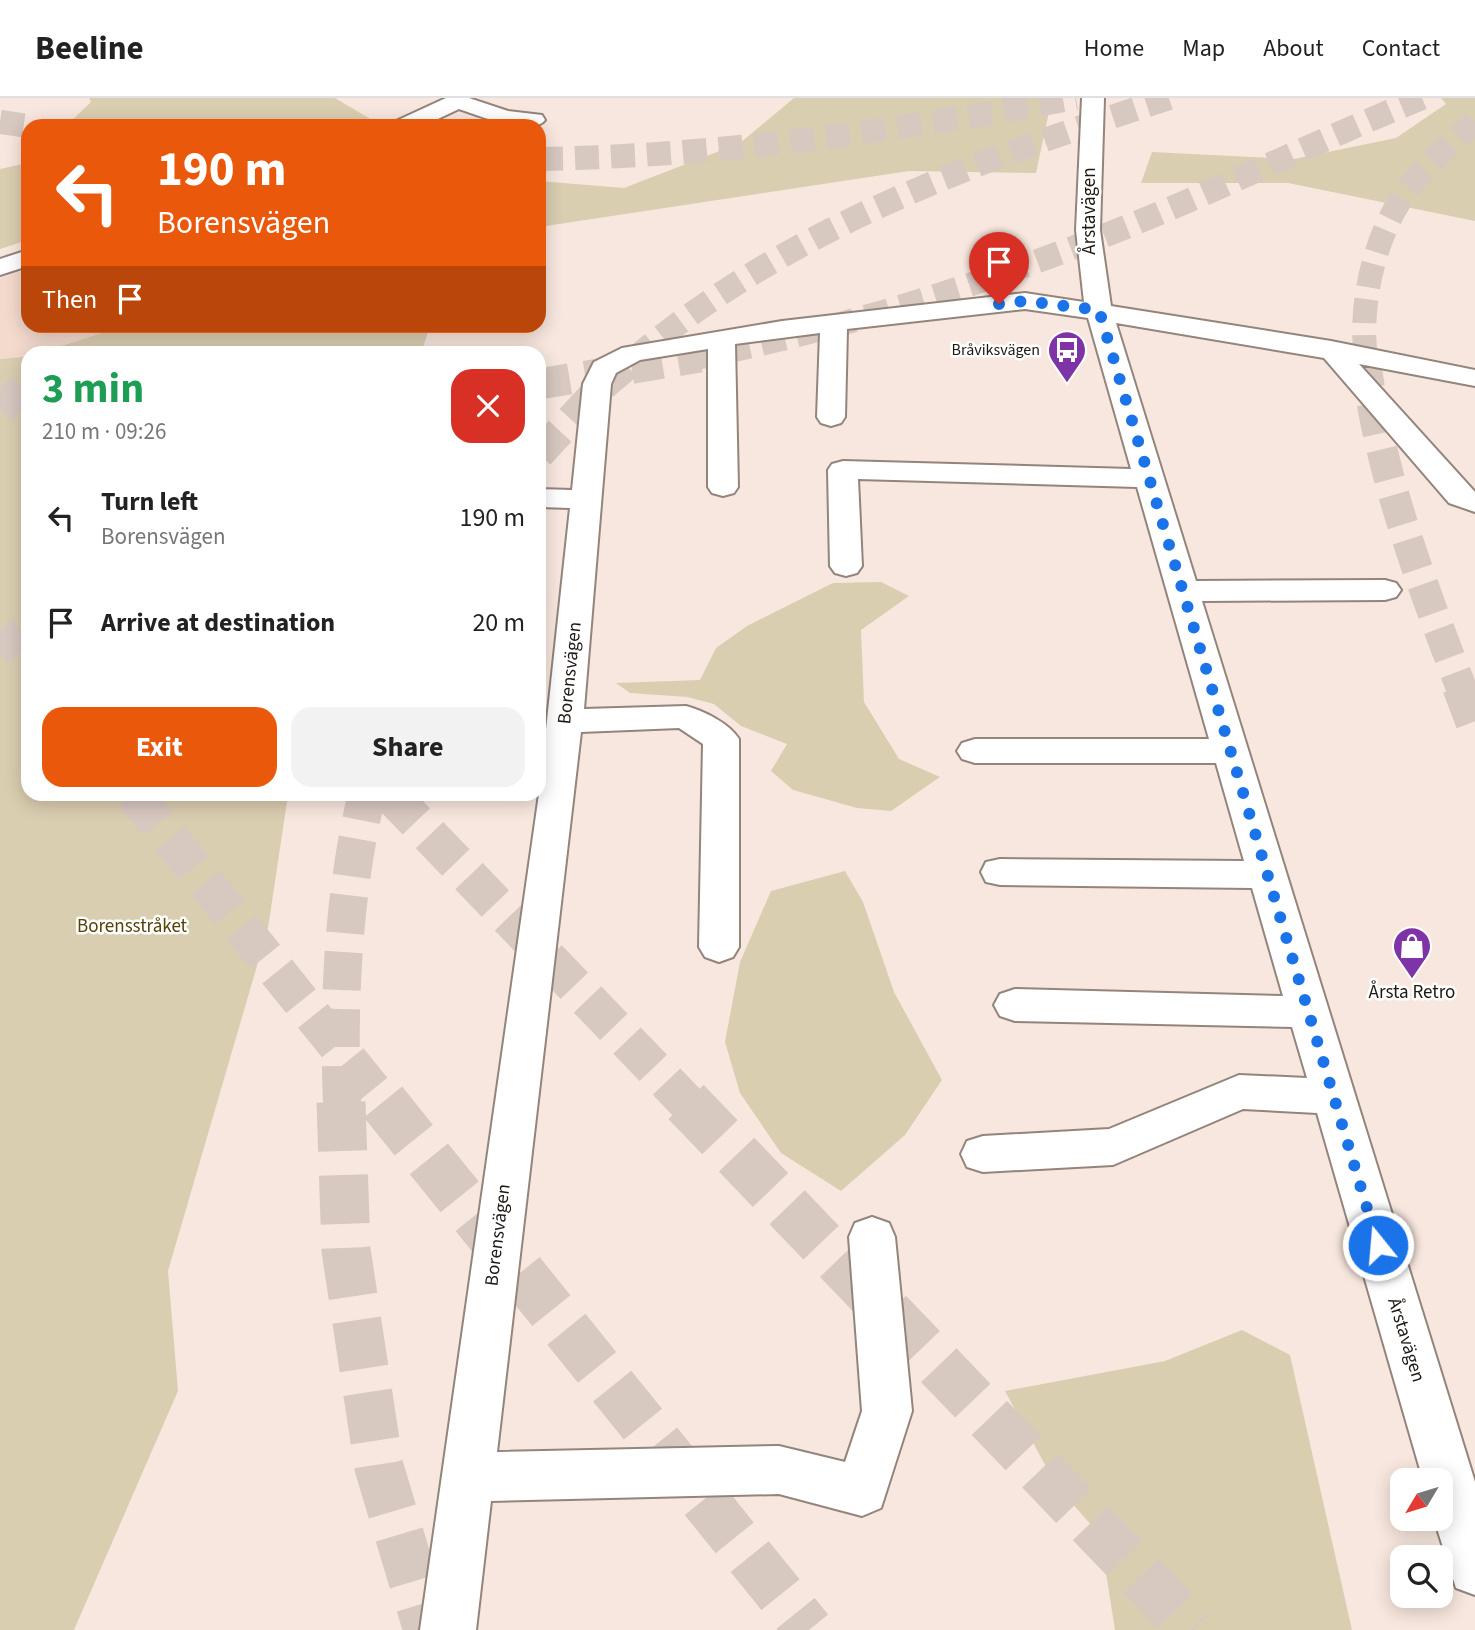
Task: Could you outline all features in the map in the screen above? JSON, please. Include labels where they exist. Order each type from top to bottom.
[{"type":"street","name":"Årstavägen","points":[[1093,98],[1085,221],[1090,273],[1099,310],[1230,751],[1270,876],[1332,1096],[1474,1562]]},
{"type":"street","points":[[421,119],[449,107],[455,100],[505,117],[524,119]]},
{"type":"street","points":[[0,267],[21,260]]},
{"type":"street","name":"Borensvägen","points":[[448,1630],[565,722],[597,384],[604,368],[632,354],[721,338],[834,323],[1025,301],[1099,310]]},
{"type":"street","points":[[1099,310],[1331,349],[1475,378]]},
{"type":"street","points":[[831,417],[834,323]]},
{"type":"street","points":[[721,338],[723,487]]},
{"type":"street","points":[[1331,349],[1460,497],[1475,503]]},
{"type":"street","points":[[846,566],[843,470],[1150,478]]},
{"type":"street","points":[[546,498],[586,499]]},
{"type":"street","points":[[1184,591],[1385,590]]},
{"type":"street","points":[[565,722],[686,717],[721,739],[719,947]]},
{"type":"street","points":[[975,751],[1230,751]]},
{"type":"street","points":[[1000,872],[1270,876]]},
{"type":"street","points":[[1015,1006],[1308,1012]]},
{"type":"street","points":[[983,1154],[1113,1147],[1238,1092],[1332,1096]]},
{"type":"street","points":[[468,1477],[696,1469],[779,1470],[862,1491],[887,1411],[873,1237]]},
{"type":"shaded area","points":[[21,271],[21,333],[102,333],[61,346],[21,346],[21,356],[0,359],[0,278]]},
{"type":"green space","points":[[89,98],[335,98],[370,119],[73,119],[91,102]]},
{"type":"green space","points":[[794,98],[1050,98],[1036,173],[909,171],[546,226],[546,182],[624,188],[740,143]]},
{"type":"green space","points":[[1441,98],[1475,98],[1475,221],[1288,183],[1141,183],[1152,152],[1294,159],[1396,138],[1446,104]]},
{"type":"green space","points":[[21,164],[21,242],[0,249],[0,169]]},
{"type":"green space","points":[[102,333],[428,333],[423,346],[61,346]]},
{"type":"green space","name":"Borensstråket","points":[[21,357],[21,801],[287,801],[268,928],[168,1271],[178,1391],[74,1630],[0,1630],[0,359]]},
{"type":"green space","points":[[881,582],[909,596],[861,630],[864,702],[899,759],[940,777],[891,811],[857,808],[793,790],[771,771],[787,744],[741,726],[714,704],[687,697],[630,693],[616,683],[700,680],[716,648],[747,626],[833,583]]},
{"type":"green space","points":[[845,871],[863,902],[894,992],[942,1080],[905,1135],[841,1191],[781,1153],[740,1093],[725,1042],[740,962],[771,891]]},
{"type":"green space","points":[[1242,1330],[1290,1355],[1352,1630],[1115,1630],[1100,1535],[1056,1485],[1005,1391],[1165,1361]]},
{"type":"tunnel","points":[[546,159],[742,147],[876,131],[1076,98]]},
{"type":"tunnel","points":[[634,359],[694,312],[756,271],[888,202],[1027,146],[1169,98]]},
{"type":"tunnel","points":[[691,359],[859,319],[1023,266],[1168,210],[1422,98]]},
{"type":"tunnel","points":[[0,122],[21,125]]},
{"type":"tunnel","points":[[1366,359],[1365,318],[1370,276],[1391,216],[1417,178],[1475,122]]},
{"type":"tunnel","points":[[620,370],[636,357]]},
{"type":"tunnel","points":[[620,370],[700,357]]},
{"type":"tunnel","points":[[1365,357],[1371,400],[1391,484],[1416,566],[1461,687]]},
{"type":"tunnel","points":[[546,383],[620,370]]},
{"type":"tunnel","points":[[546,446],[603,385],[620,370]]},
{"type":"tunnel","points":[[0,388],[21,410]]},
{"type":"tunnel","points":[[0,629],[21,655]]},
{"type":"tunnel","points":[[1461,686],[1475,723]]},
{"type":"tunnel","points":[[140,801],[341,1051]]},
{"type":"tunnel","points":[[341,1051],[347,909],[366,801]]},
{"type":"tunnel","points":[[397,801],[688,1104]]},
{"type":"tunnel","points":[[341,1051],[384,1104]]},
{"type":"tunnel","points":[[341,1051],[342,1104]]},
{"type":"tunnel","points":[[341,1102],[346,1250],[379,1467],[428,1630]]},
{"type":"tunnel","points":[[383,1102],[809,1630]]},
{"type":"tunnel","points":[[686,1102],[1193,1630]]},
{"type":"place","name":"Bråviksvägen","points":[[1067,384]]},
{"type":"place","name":"Årsta Retro","points":[[1412,980]]},
{"type":"route","points":[[999,304],[1025,301],[1099,310],[1378,1245]]}]
